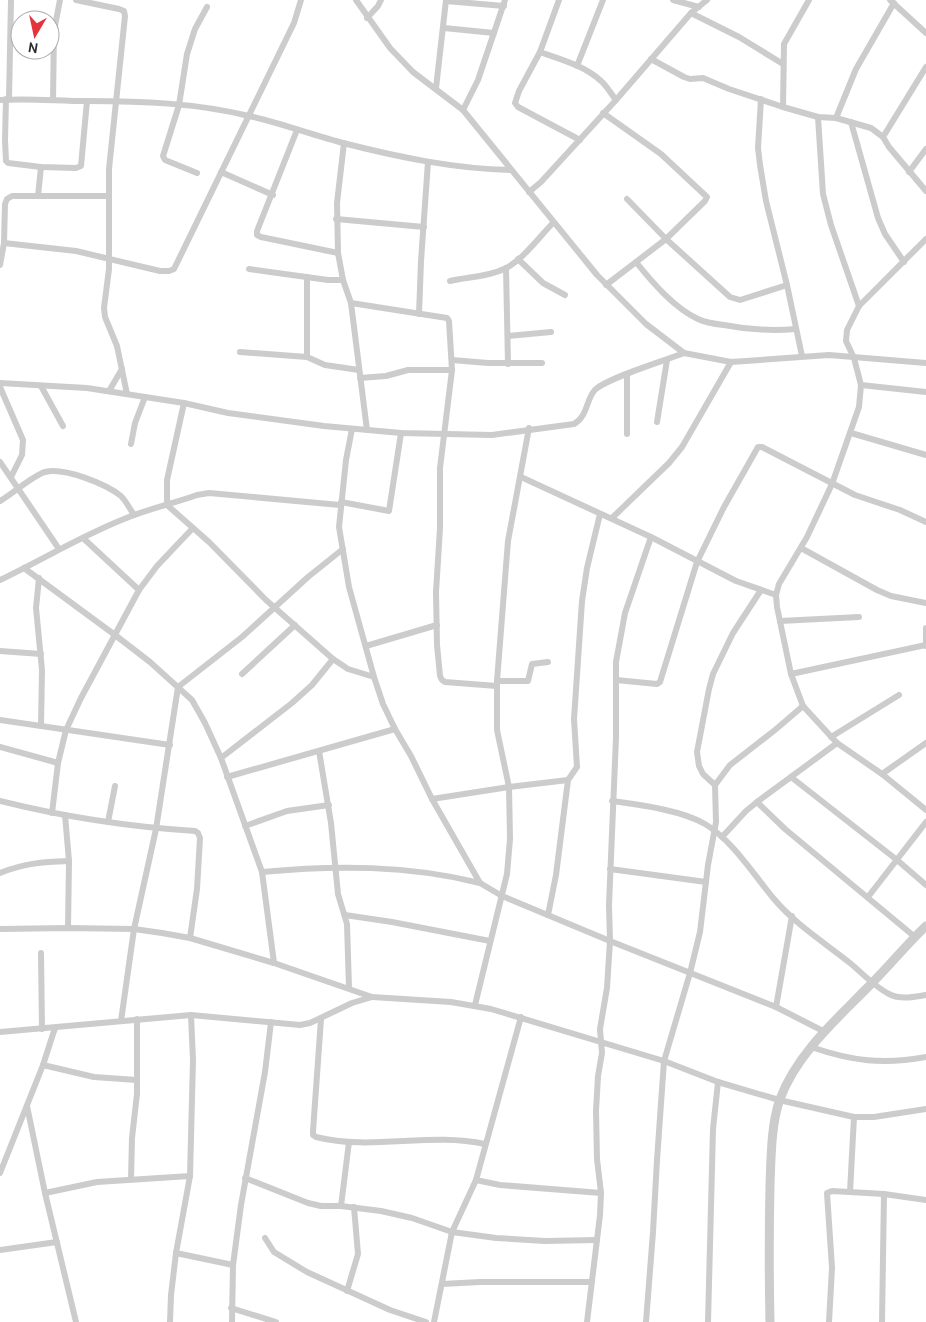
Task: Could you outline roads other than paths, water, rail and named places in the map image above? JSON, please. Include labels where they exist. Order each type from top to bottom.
[{"type":"street","points":[[11,0],[5,99],[6,161],[11,164],[41,167],[79,168],[81,166],[87,101]]},
{"type":"street","points":[[53,100],[54,31],[60,0]]},
{"type":"street","points":[[76,0],[124,11],[109,169],[110,268],[104,308],[105,317],[117,346],[127,394]]},
{"type":"street","points":[[4,243],[63,248],[160,271],[174,269],[294,23],[301,0]]},
{"type":"street","points":[[356,0],[390,48],[413,72],[463,110],[606,285],[646,324],[684,353],[731,362],[802,356],[837,356],[926,363]]},
{"type":"street","points":[[368,18],[381,0]]},
{"type":"street","points":[[436,88],[446,0],[504,3],[478,80],[463,110]]},
{"type":"street","points":[[559,0],[540,52],[519,91],[515,103],[518,107],[580,140]]},
{"type":"street","points":[[577,66],[603,0]]},
{"type":"street","points":[[673,0],[698,7]]},
{"type":"street","points":[[529,192],[580,140],[691,13],[707,0]]},
{"type":"street","points":[[783,107],[783,49],[786,38],[809,0]]},
{"type":"street","points":[[836,118],[856,69],[892,2],[926,32]]},
{"type":"street","points":[[197,173],[163,158],[179,105],[187,54],[196,29],[207,7]]},
{"type":"street","points":[[691,13],[739,37],[783,64]]},
{"type":"street","points":[[444,28],[494,33]]},
{"type":"street","points":[[540,52],[577,66],[594,75],[603,82],[616,100]]},
{"type":"street","points":[[651,59],[690,79],[704,78],[783,107],[818,117],[836,118],[871,128],[883,137],[926,191]]},
{"type":"street","points":[[883,137],[926,67]]},
{"type":"street","points":[[5,99],[115,101],[208,108],[249,116],[344,143],[428,162],[493,170],[511,170]]},
{"type":"street","points":[[761,99],[758,148],[760,165],[766,201],[788,285],[802,356]]},
{"type":"street","points":[[604,113],[661,154],[707,197],[666,239],[606,285]]},
{"type":"street","points":[[818,117],[823,194],[831,225],[859,306]]},
{"type":"street","points":[[851,122],[878,218],[885,234],[904,262]]},
{"type":"street","points":[[298,130],[257,230],[257,235],[338,253]]},
{"type":"street","points":[[344,143],[336,219],[338,253],[343,280],[351,303],[367,430]]},
{"type":"street","points":[[909,172],[926,149]]},
{"type":"street","points":[[420,314],[421,261],[428,162]]},
{"type":"street","points":[[38,196],[41,167]]},
{"type":"street","points":[[221,172],[272,195]]},
{"type":"street","points":[[0,265],[4,243],[2,223],[7,199],[12,196],[110,196]]},
{"type":"street","points":[[627,199],[666,239],[730,298],[740,300],[788,285]]},
{"type":"street","points":[[336,219],[424,227]]},
{"type":"street","points":[[450,280],[498,272],[506,268],[518,259],[553,222]]},
{"type":"street","points":[[926,240],[859,306],[847,330],[846,341],[854,358],[861,385],[859,407],[832,484],[800,548],[782,577],[776,595],[791,674],[803,706],[837,744],[882,774],[926,810]]},
{"type":"street","points":[[518,259],[543,283],[565,295]]},
{"type":"street","points":[[636,262],[654,284],[698,320],[749,330],[796,329]]},
{"type":"street","points":[[506,268],[508,364]]},
{"type":"street","points":[[249,269],[343,280]]},
{"type":"street","points":[[307,277],[307,357]]},
{"type":"street","points":[[351,303],[447,318],[450,321],[452,370],[440,468],[440,528],[436,592],[437,645],[442,680],[445,682],[497,683],[528,681],[532,664],[548,662]]},
{"type":"street","points":[[508,336],[550,332]]},
{"type":"street","points":[[240,352],[307,357],[325,365],[359,370]]},
{"type":"street","points":[[0,383],[87,388],[184,403],[228,413],[352,429],[444,435],[492,435],[579,422],[594,390],[627,374],[684,353]]},
{"type":"street","points":[[452,360],[508,364],[542,363]]},
{"type":"street","points":[[657,422],[667,360]]},
{"type":"street","points":[[612,518],[663,469],[682,447],[731,362]]},
{"type":"street","points":[[109,391],[122,369]]},
{"type":"street","points":[[360,378],[386,376],[408,370],[452,370]]},
{"type":"street","points":[[626,434],[627,374]]},
{"type":"street","points":[[861,385],[926,392]]},
{"type":"street","points":[[41,386],[63,426]]},
{"type":"street","points":[[0,387],[23,440],[22,455],[11,477]]},
{"type":"street","points":[[131,444],[135,423],[145,397]]},
{"type":"street","points":[[184,403],[167,480],[166,505],[209,542],[275,608],[333,659],[348,669],[374,677]]},
{"type":"street","points":[[476,1005],[509,859],[509,787],[497,730],[497,683],[508,541],[530,428]]},
{"type":"street","points":[[352,429],[340,504],[339,527],[349,588],[374,677],[383,704],[395,729],[480,883]]},
{"type":"street","points":[[0,580],[58,549],[134,515],[209,493],[340,504],[389,511],[401,433]]},
{"type":"street","points":[[851,433],[926,455]]},
{"type":"street","points":[[616,680],[657,684],[660,682],[696,562],[724,506],[758,447],[762,447],[855,495],[900,510],[926,522]]},
{"type":"street","points":[[0,462],[58,549]]},
{"type":"street","points":[[0,501],[39,474],[58,470],[86,478],[114,491],[122,497],[134,515]]},
{"type":"street","points":[[521,477],[612,518],[736,581],[776,595]]},
{"type":"street","points":[[548,915],[556,875],[568,780],[577,767],[574,719],[582,601],[587,568],[600,514]]},
{"type":"street","points":[[52,813],[58,763],[66,730],[81,698],[139,590],[157,566],[192,529]]},
{"type":"street","points":[[587,1322],[601,1193],[597,1159],[596,1111],[598,1076],[602,1053],[600,1035],[608,988],[610,941],[608,905],[619,639],[624,613],[650,537]]},
{"type":"street","points":[[83,538],[139,590]]},
{"type":"street","points":[[800,548],[877,590],[891,596],[926,603]]},
{"type":"street","points":[[121,1021],[134,929],[156,829],[178,687],[275,608],[308,577],[343,549]]},
{"type":"street","points":[[24,568],[115,635],[192,700],[221,758],[262,872],[274,963]]},
{"type":"street","points":[[39,578],[36,608],[42,670],[41,726]]},
{"type":"street","points":[[715,785],[703,774],[699,766],[697,752],[712,674],[733,634],[761,590]]},
{"type":"street","points":[[780,621],[859,617]]},
{"type":"street","points":[[242,674],[295,625]]},
{"type":"street","points":[[366,646],[437,625]]},
{"type":"street","points":[[791,674],[926,645],[926,628]]},
{"type":"street","points":[[0,651],[41,654]]},
{"type":"street","points":[[221,758],[292,703],[312,685],[333,659]]},
{"type":"street","points":[[831,737],[899,695]]},
{"type":"street","points":[[646,1322],[654,1232],[664,1061],[700,932],[715,831],[715,785],[730,765],[803,706]]},
{"type":"street","points":[[0,720],[170,745]]},
{"type":"street","points":[[227,777],[395,729]]},
{"type":"street","points":[[882,774],[926,743]]},
{"type":"street","points":[[722,837],[756,802],[837,744]]},
{"type":"street","points":[[0,747],[58,763]]},
{"type":"street","points":[[319,751],[329,805],[338,894],[347,924],[348,988]]},
{"type":"street","points":[[792,777],[898,860],[926,885]]},
{"type":"street","points":[[432,799],[568,780]]},
{"type":"street","points":[[108,822],[115,786]]},
{"type":"street","points":[[0,801],[65,816],[156,829],[195,831],[198,833],[200,838],[198,889],[190,938]]},
{"type":"street","points":[[612,801],[680,814],[696,820],[715,831],[776,901],[873,982],[888,993],[899,997],[908,998],[926,995]]},
{"type":"street","points":[[756,802],[785,829],[915,937]]},
{"type":"street","points":[[245,826],[298,809],[329,805]]},
{"type":"street","points":[[65,816],[69,862],[68,928]]},
{"type":"street","points":[[868,898],[926,822]]},
{"type":"street","points":[[0,873],[16,866],[34,862],[69,862]]},
{"type":"street","points":[[262,872],[378,867],[456,877],[480,883],[502,896],[776,1007],[825,1032]]},
{"type":"street","points":[[610,869],[706,882]]},
{"type":"street","points":[[345,915],[490,941]]},
{"type":"street","points":[[776,1007],[792,916]]},
{"type":"street","points":[[770,1322],[771,1162],[779,1100],[789,1079],[811,1048],[926,926]]},
{"type":"street","points":[[0,929],[134,929],[190,938],[274,963],[372,997],[476,1005],[521,1017],[664,1061],[718,1082],[779,1100],[854,1117],[874,1117],[924,1111]]},
{"type":"street","points":[[41,953],[42,1029]]},
{"type":"street","points":[[0,1032],[137,1019],[191,1016],[300,1025],[321,1019],[352,1003],[372,997]]},
{"type":"street","points":[[170,1322],[176,1254],[190,1176],[191,1016]]},
{"type":"street","points":[[434,1322],[452,1232],[476,1180],[484,1144],[521,1017]]},
{"type":"street","points":[[131,1179],[132,1138],[137,1106],[137,1019]]},
{"type":"street","points":[[321,1019],[313,1135],[322,1139],[349,1142],[463,1139],[484,1144]]},
{"type":"street","points":[[232,1322],[234,1265],[244,1178],[265,1072],[271,1022]]},
{"type":"street","points":[[0,1173],[28,1106],[55,1028]]},
{"type":"street","points":[[811,1048],[858,1060],[882,1061],[926,1057]]},
{"type":"street","points":[[43,1065],[94,1077],[137,1080]]},
{"type":"street","points":[[708,1322],[713,1129],[718,1082]]},
{"type":"street","points":[[28,1106],[76,1322]]},
{"type":"street","points":[[850,1192],[854,1117]]},
{"type":"street","points":[[341,1206],[349,1142]]},
{"type":"street","points":[[46,1193],[97,1182],[190,1176]]},
{"type":"street","points":[[244,1178],[308,1203],[321,1206],[354,1207],[412,1218],[452,1232],[525,1240],[597,1240]]},
{"type":"street","points":[[476,1180],[500,1185],[601,1193]]},
{"type":"street","points":[[829,1322],[832,1268],[826,1196],[829,1192],[884,1194],[926,1200]]},
{"type":"street","points":[[882,1322],[884,1194]]},
{"type":"street","points":[[347,1291],[358,1254],[354,1207]]},
{"type":"street","points":[[265,1238],[274,1252],[307,1272],[390,1310],[426,1322]]},
{"type":"street","points":[[0,1250],[57,1242]]},
{"type":"street","points":[[176,1254],[234,1265]]},
{"type":"street","points":[[442,1284],[591,1282]]},
{"type":"street","points":[[231,1308],[276,1322]]}]
